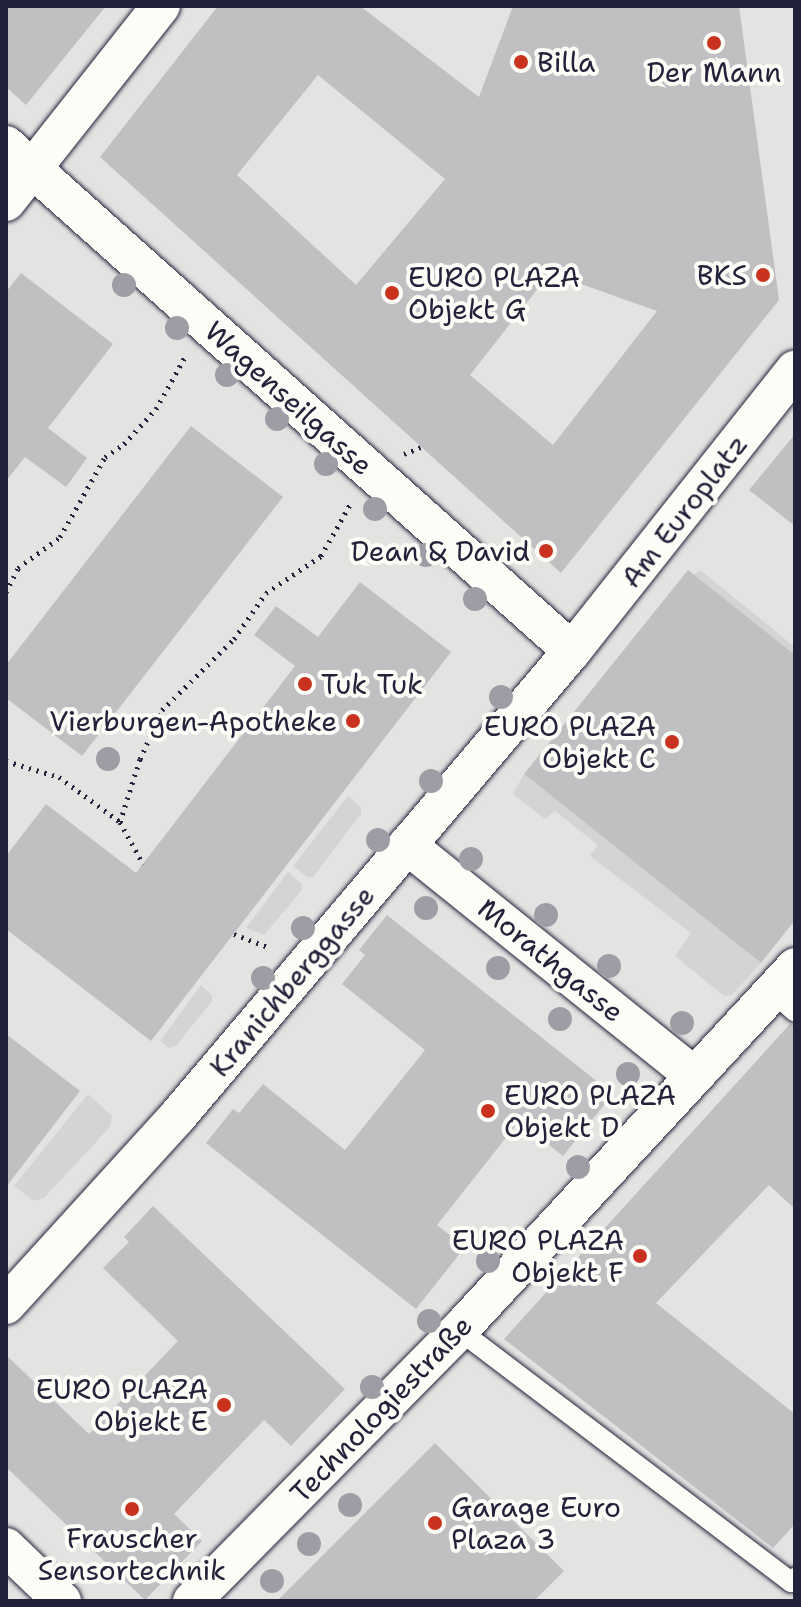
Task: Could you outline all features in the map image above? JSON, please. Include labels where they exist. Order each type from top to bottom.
[{"type":"street","points":[[6,202],[19,157],[161,6]]},
{"type":"street","name":"Wagenseilgasse","points":[[19,157],[572,651]]},
{"type":"street","name":"Am Europlatz","points":[[572,651],[795,370]]},
{"type":"street","name":"Kranichberggasse","points":[[6,1305],[177,1117],[572,651]]},
{"type":"street","name":"Morathgasse","points":[[407,845],[694,1076]]},
{"type":"street","name":"Technologiestraße","points":[[192,1601],[459,1330],[694,1076],[787,990]]},
{"type":"street","points":[[6,1547],[62,1601]]},
{"type":"lane","points":[[459,1330],[791,1582],[795,1578]]},
{"type":"path","points":[[6,592],[18,568],[60,537],[105,457],[124,444],[156,409],[205,323]]},
{"type":"path","points":[[120,822],[140,759],[162,710],[234,639],[266,593],[321,556],[370,469],[421,447]]},
{"type":"path","points":[[6,761],[59,777],[120,822],[143,864]]},
{"type":"shaded area","points":[[6,6],[795,6],[795,1601],[6,1601]]},
{"type":"shaded area","points":[[700,570],[795,647],[795,655],[694,575]]},
{"type":"shaded area","points":[[524,774],[761,963],[732,995],[724,996],[675,956],[691,933],[590,856],[598,845],[555,811],[545,819],[513,794]]},
{"type":"shaded area","points":[[348,796],[361,807],[361,814],[313,877],[307,877],[293,866]]},
{"type":"shaded area","points":[[288,872],[302,884],[302,890],[264,935],[246,928]]},
{"type":"shaded area","points":[[201,985],[212,995],[212,1001],[176,1046],[169,1048],[160,1041]]},
{"type":"shaded area","points":[[88,1094],[112,1116],[110,1127],[44,1198],[34,1201],[14,1186]]},
{"type":"building","points":[[6,6],[106,6],[26,105],[6,87]]},
{"type":"building","name":"EURO PLAZA Objekt G","points":[[218,6],[360,6],[479,97],[513,6],[739,6],[779,300],[561,573],[100,157]],"holes":[[[318,75],[445,179],[356,285],[237,175]],[[550,273],[657,311],[553,445],[470,375]]]},
{"type":"building","points":[[21,273],[113,344],[48,428],[87,458],[66,487],[25,457],[6,481],[6,292]]},
{"type":"building","points":[[191,426],[283,497],[82,756],[6,698],[6,665]]},
{"type":"building","points":[[795,434],[795,526],[749,490]]},
{"type":"building","name":"EURO PLAZA Objekt C","points":[[688,570],[795,655],[795,920],[761,963],[524,774]]},
{"type":"building","points":[[360,582],[451,652],[151,1041],[6,929],[6,856],[46,804],[136,873],[295,666],[254,635],[276,606],[318,637]]},
{"type":"building","name":"EURO PLAZA Objekt D","points":[[387,915],[613,1094],[563,1156],[519,1121],[437,1225],[465,1247],[416,1309],[206,1143],[233,1109],[239,1113],[263,1084],[345,1150],[425,1050],[342,984],[365,955],[359,950]]},
{"type":"building","name":"EURO PLAZA Objekt F","points":[[790,1024],[795,1025],[795,1209],[769,1185],[656,1303],[795,1414],[795,1524],[773,1548],[504,1339]]},
{"type":"building","points":[[6,1034],[80,1091],[6,1187]]},
{"type":"building","name":"EURO PLAZA Objekt E","points":[[153,1206],[345,1389],[291,1446],[264,1420],[174,1514],[202,1541],[145,1600],[6,1467],[6,1355],[89,1434],[178,1341],[103,1268],[129,1242],[124,1237]]},
{"type":"building","name":"Garage Euro Plaza 3","points":[[435,1443],[564,1571],[534,1601],[277,1601]]},
{"type":"place","name":"Der Mann","points":[[714,43]]},
{"type":"place","name":"Billa","points":[[521,62]]},
{"type":"place","name":"BKS","points":[[763,275]]},
{"type":"place","name":"EURO PLAZA Objekt G","points":[[392,293]]},
{"type":"place","name":"Dean & David","points":[[546,551]]},
{"type":"place","name":"Tuk Tuk","points":[[305,684]]},
{"type":"place","name":"Vierburgen-Apotheke","points":[[353,721]]},
{"type":"place","name":"EURO PLAZA Objekt C","points":[[672,742]]},
{"type":"place","name":"EURO PLAZA Objekt D","points":[[488,1111]]},
{"type":"place","name":"EURO PLAZA Objekt F","points":[[640,1256]]},
{"type":"place","name":"EURO PLAZA Objekt E","points":[[224,1405]]},
{"type":"place","name":"Frauscher Sensortechnik","points":[[132,1509]]},
{"type":"place","name":"Garage Euro Plaza 3","points":[[435,1523]]}]
